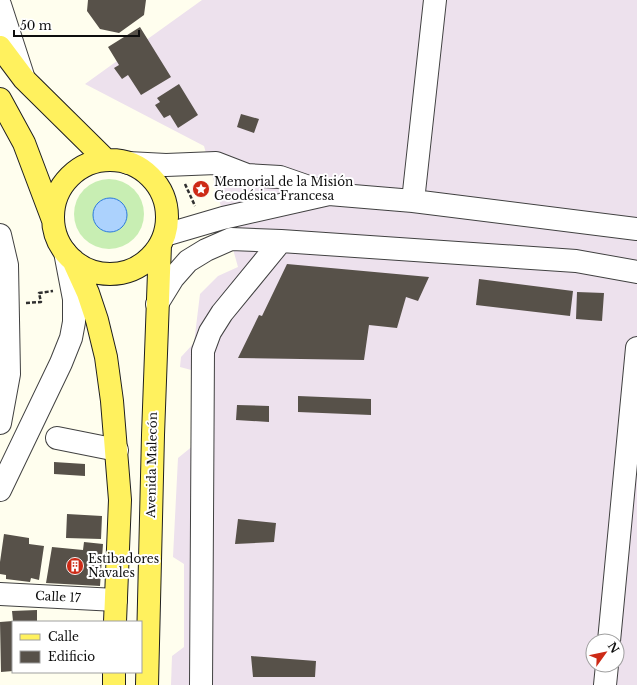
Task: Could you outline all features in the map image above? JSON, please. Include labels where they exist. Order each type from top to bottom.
[{"type":"main road","points":[[0,47],[24,79],[106,160]]},
{"type":"main road","points":[[0,99],[24,143],[53,221]]},
{"type":"main road","points":[[69,256],[85,268],[99,273],[113,274],[127,272],[140,266],[152,257],[162,240],[167,222],[167,210],[161,192],[150,176],[140,168],[117,160],[93,162],[82,167],[71,175],[57,196],[54,208],[54,231],[59,243],[69,256],[93,306],[106,357],[117,450],[120,500],[115,621]]},
{"type":"main road","name":"Avenida Malecón","points":[[147,685],[153,435],[162,240]]},
{"type":"main road","points":[[114,673],[114,685]]},
{"type":"street","points":[[413,201],[435,0]]},
{"type":"street","points":[[0,5],[24,79]]},
{"type":"street","points":[[128,163],[176,165],[216,163],[247,175],[280,177],[330,194],[413,201],[637,229]]},
{"type":"street","points":[[162,240],[204,224],[330,194]]},
{"type":"street","points":[[0,235],[7,264],[9,374],[0,423]]},
{"type":"street","points":[[158,304],[173,278],[188,261],[206,250],[231,239],[576,261],[637,272]]},
{"type":"street","points":[[201,685],[203,351],[210,332],[222,313],[281,241]]},
{"type":"street","points":[[0,490],[61,363],[71,338],[74,322],[74,299],[69,256]]},
{"type":"street","points":[[610,633],[637,348]]},
{"type":"street","points":[[57,438],[117,450]]},
{"type":"street","name":"Calle 17","points":[[0,594],[116,600]]},
{"type":"street","points":[[605,685],[606,673]]},
{"type":"path","points":[[176,165],[204,224]]},
{"type":"path","points":[[25,303],[41,302],[39,293],[59,290]]},
{"type":"shaded area","points":[[202,0],[637,0],[637,685],[171,685],[172,656],[184,647],[184,564],[173,557],[178,458],[194,445],[195,371],[180,367],[181,357],[194,343],[200,294],[218,276],[238,267],[204,146],[85,84]]},
{"type":"green space","points":[[109,179],[122,182],[134,189],[141,201],[144,214],[141,227],[134,239],[122,246],[109,249],[96,246],[84,239],[77,227],[74,214],[77,201],[84,189],[96,182]]},
{"type":"water","points":[[113,198],[120,200],[125,205],[127,215],[125,225],[120,230],[107,232],[100,230],[95,225],[93,212],[95,205],[100,200]]},
{"type":"building","points":[[88,0],[146,0],[144,15],[119,33],[100,29],[87,11]]},
{"type":"building","points":[[140,27],[171,77],[141,95],[128,75],[122,79],[114,68],[119,65],[108,47]]},
{"type":"building","points":[[179,84],[198,115],[178,128],[170,115],[164,118],[155,105],[160,102],[157,98]]},
{"type":"building","points":[[241,114],[259,119],[254,133],[237,127]]},
{"type":"building","points":[[287,264],[429,277],[418,301],[406,297],[397,328],[369,325],[364,360],[238,358],[259,315],[262,316]]},
{"type":"building","points":[[479,279],[573,291],[570,316],[476,305]]},
{"type":"building","points":[[577,292],[604,293],[602,321],[576,319]]},
{"type":"building","points":[[298,396],[371,399],[371,415],[298,412]]},
{"type":"building","points":[[237,405],[269,406],[269,422],[236,420]]},
{"type":"building","points":[[54,462],[85,464],[85,476],[54,474]]},
{"type":"building","points":[[67,514],[102,516],[101,539],[66,538]]},
{"type":"building","points":[[238,519],[276,523],[274,542],[235,544]]},
{"type":"building","points":[[4,534],[29,538],[29,544],[44,546],[39,580],[31,578],[30,582],[6,579],[6,575],[0,574]]},
{"type":"building","name":"Estibadores Navales","points":[[84,542],[103,544],[100,586],[46,583],[52,547],[83,550]]},
{"type":"building","points":[[37,610],[37,621],[13,621],[12,611]]},
{"type":"building","points":[[12,621],[12,671],[1,672],[0,622]]},
{"type":"building","points":[[251,656],[316,661],[315,677],[253,677]]},
{"type":"place","name":"Memorial de la Misión Geodésica Francesa","points":[[201,189]]},
{"type":"place","name":"Estibadores Navales","points":[[75,566]]}]
